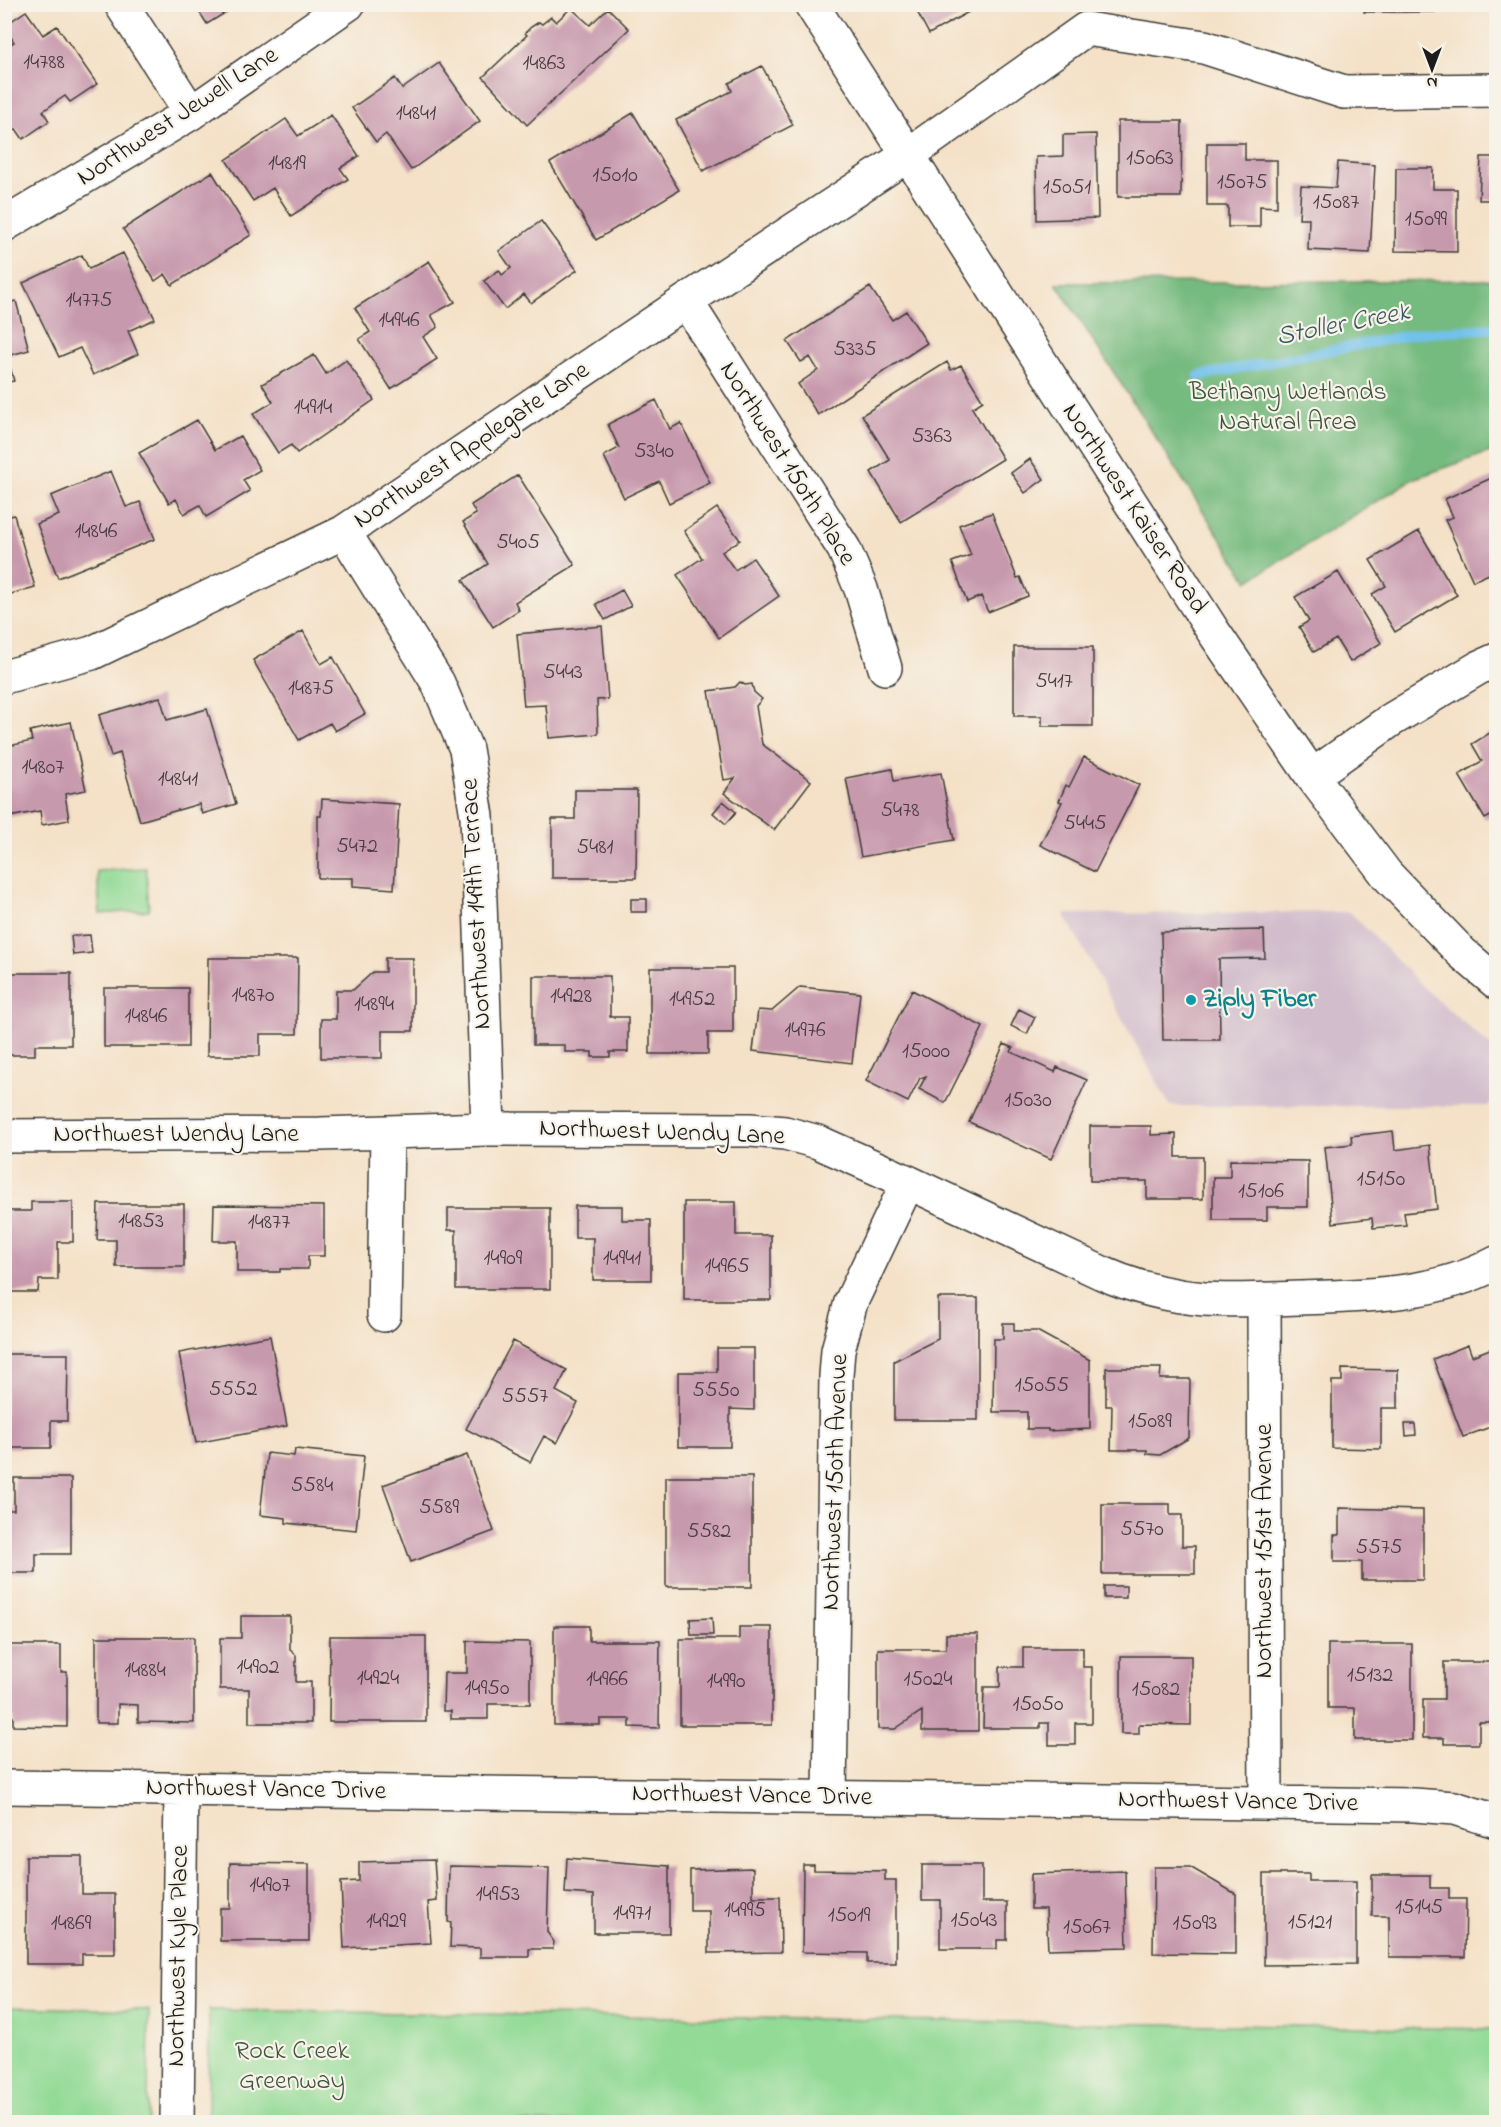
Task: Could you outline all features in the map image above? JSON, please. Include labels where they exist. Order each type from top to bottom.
[{"type":"street","points":[[121,4],[191,113]]},
{"type":"street","name":"Northwest Jewell Lane","points":[[4,225],[191,113],[348,4]]},
{"type":"street","name":"Northwest Kaiser Road","points":[[811,4],[1207,622],[1312,776],[1387,875],[1462,953],[1497,982]]},
{"type":"street","points":[[1084,17],[1204,47],[1344,92],[1497,90]]},
{"type":"street","name":"Northwest Applegate Lane","points":[[4,676],[92,653],[344,532],[686,301],[908,155],[1084,17]]},
{"type":"street","name":"Northwest 150th Place","points":[[686,301],[844,549],[861,589],[885,668]]},
{"type":"street","name":"Northwest 149th Terrace","points":[[344,532],[438,683],[466,749],[477,816],[488,1129]]},
{"type":"street","points":[[1312,776],[1391,720],[1480,666],[1497,660]]},
{"type":"street","name":"Northwest Wendy Lane","points":[[4,1136],[387,1133],[488,1129],[750,1130],[785,1133],[818,1142],[1131,1286],[1203,1299],[1366,1296],[1399,1292],[1462,1278],[1497,1263]]},
{"type":"street","points":[[384,1314],[387,1133]]},
{"type":"street","name":"Northwest 150th Avenue","points":[[830,1796],[838,1350],[851,1302],[908,1182]]},
{"type":"street","name":"Northwest 151st Avenue","points":[[1264,1299],[1266,1802]]},
{"type":"street","name":"Northwest Vance Drive","points":[[4,1787],[1414,1805],[1454,1808],[1497,1821]]},
{"type":"street","name":"Northwest Kyle Place","points":[[177,2122],[181,1789]]},
{"type":"shaded area","points":[[1350,912],[1423,987],[1496,1051],[1496,1099],[1488,1106],[1170,1106],[1064,914]]},
{"type":"green space","name":"Bethany Wetlands Natural Area","points":[[1496,280],[1496,450],[1413,479],[1248,581],[1056,283]]},
{"type":"green space","points":[[146,868],[149,910],[100,914],[97,871]]},
{"type":"green space","points":[[5,2007],[149,2010],[148,2122],[5,2122]]},
{"type":"green space","name":"Rock Creek Greenway","points":[[209,2010],[1496,2029],[1496,2122],[208,2122]]},
{"type":"building","points":[[913,4],[983,4],[929,34]]},
{"type":"building","points":[[1364,4],[1435,4],[1435,12],[1364,12]]},
{"type":"building","points":[[195,5],[238,5],[207,24]]},
{"type":"building","points":[[571,8],[590,25],[608,8],[629,29],[527,125],[483,77],[527,35],[525,33],[531,27],[539,22],[542,24],[551,17],[556,22]]},
{"type":"building","points":[[26,11],[43,35],[57,26],[97,84],[70,102],[65,96],[43,111],[49,121],[23,139],[16,129],[4,137],[4,84],[8,82],[4,77],[4,48],[14,42],[4,26]]},
{"type":"building","points":[[439,63],[480,121],[411,170],[386,134],[376,142],[352,108],[395,78],[402,89]]},
{"type":"building","points":[[762,66],[793,125],[703,171],[676,120],[732,91],[729,83]]},
{"type":"building","points":[[633,113],[679,190],[596,240],[550,163]]},
{"type":"building","points":[[331,115],[359,156],[340,168],[348,179],[291,216],[273,188],[253,201],[226,160],[286,119],[298,136]]},
{"type":"building","points":[[1118,121],[1182,121],[1181,197],[1118,197]]},
{"type":"building","points":[[1096,134],[1098,218],[1037,220],[1036,157],[1063,156],[1063,135]]},
{"type":"building","points":[[1207,143],[1245,143],[1245,160],[1277,160],[1277,207],[1260,206],[1260,227],[1228,227],[1228,206],[1207,206]]},
{"type":"building","points":[[1481,157],[1496,157],[1496,200],[1479,200]]},
{"type":"building","points":[[1338,162],[1375,165],[1370,253],[1308,250],[1309,218],[1299,218],[1301,186],[1336,188]]},
{"type":"building","points":[[1396,168],[1433,168],[1433,189],[1457,189],[1457,252],[1395,251]]},
{"type":"building","points":[[212,172],[251,235],[172,285],[165,274],[155,281],[123,229]]},
{"type":"building","points":[[541,221],[577,270],[531,303],[524,294],[505,309],[484,281],[499,270],[502,275],[511,268],[499,251]]},
{"type":"building","points":[[123,253],[155,319],[128,331],[138,354],[93,375],[80,348],[59,357],[23,283],[82,255],[89,269]]},
{"type":"building","points":[[429,261],[455,302],[431,315],[438,327],[423,337],[437,359],[391,389],[359,339],[370,332],[355,308]]},
{"type":"building","points":[[870,287],[892,320],[906,311],[927,343],[818,415],[798,384],[818,370],[810,357],[801,362],[787,341]]},
{"type":"building","points":[[16,301],[29,350],[7,356],[14,381],[4,383],[4,304]]},
{"type":"building","points":[[314,355],[326,374],[346,360],[374,400],[297,453],[291,445],[278,453],[253,414],[273,402],[262,384]]},
{"type":"building","points":[[947,362],[951,370],[961,365],[983,401],[972,408],[1003,459],[901,522],[871,472],[890,460],[862,415]]},
{"type":"building","points":[[656,400],[670,429],[681,423],[710,483],[669,503],[659,481],[624,498],[604,456],[619,448],[608,424]]},
{"type":"building","points":[[197,420],[215,450],[240,436],[260,470],[243,480],[250,491],[206,517],[200,505],[184,514],[176,499],[169,503],[139,453]]},
{"type":"building","points":[[1030,459],[1044,479],[1025,493],[1011,473]]},
{"type":"building","points":[[111,471],[126,507],[140,502],[155,539],[58,578],[37,524],[59,515],[51,496]]},
{"type":"building","points":[[518,475],[575,565],[515,602],[519,610],[493,627],[463,580],[488,564],[463,522],[476,514],[471,505]]},
{"type":"building","points":[[1496,476],[1496,571],[1473,581],[1445,520],[1453,517],[1445,499]]},
{"type":"building","points":[[717,508],[740,540],[722,552],[735,570],[753,558],[779,596],[719,638],[677,575],[702,558],[684,531]]},
{"type":"building","points":[[992,513],[1017,578],[1020,577],[1028,596],[988,612],[981,596],[967,602],[952,562],[971,555],[959,525]]},
{"type":"building","points":[[14,515],[35,587],[4,596],[4,518]]},
{"type":"building","points":[[1419,531],[1457,595],[1395,632],[1372,594],[1386,586],[1370,560]]},
{"type":"building","points":[[1338,572],[1381,643],[1350,662],[1336,639],[1314,652],[1299,627],[1309,621],[1295,597]]},
{"type":"building","points":[[622,590],[631,606],[605,620],[596,604]]},
{"type":"building","points":[[602,626],[608,699],[597,700],[598,734],[549,738],[546,705],[524,706],[517,634]]},
{"type":"building","points":[[303,631],[321,664],[333,657],[365,714],[335,731],[330,723],[299,740],[253,660]]},
{"type":"building","points":[[1014,647],[1093,647],[1093,726],[1042,726],[1042,716],[1014,716]]},
{"type":"building","points":[[740,682],[745,685],[752,684],[754,692],[762,699],[756,706],[762,744],[811,781],[774,830],[724,793],[735,778],[724,780],[709,691],[735,687]]},
{"type":"building","points":[[160,697],[167,720],[207,709],[236,804],[202,814],[199,804],[140,821],[120,753],[111,756],[99,715]]},
{"type":"building","points":[[71,722],[86,790],[65,794],[69,820],[42,825],[40,811],[4,818],[4,747],[32,741],[30,731]]},
{"type":"building","points":[[1496,729],[1496,813],[1485,819],[1459,775],[1482,761],[1472,744]]},
{"type":"building","points":[[1084,757],[1139,785],[1095,872],[1040,845],[1062,802],[1059,801],[1066,785],[1069,787]]},
{"type":"building","points":[[892,769],[894,781],[941,773],[954,840],[861,857],[846,778]]},
{"type":"building","points":[[575,790],[637,790],[636,878],[552,878],[552,819],[575,819]]},
{"type":"building","points":[[322,799],[399,804],[394,889],[353,886],[353,878],[318,878],[318,816],[321,816]]},
{"type":"building","points":[[723,801],[736,812],[726,824],[713,813]]},
{"type":"building","points":[[631,899],[647,899],[647,912],[631,912]]},
{"type":"building","name":"Ziply Fiber","points":[[1264,930],[1265,958],[1219,959],[1220,1040],[1163,1040],[1161,932]]},
{"type":"building","points":[[90,935],[92,953],[73,955],[71,936]]},
{"type":"building","points":[[208,958],[298,958],[297,1034],[260,1034],[260,1056],[207,1056]]},
{"type":"building","points":[[385,958],[413,958],[413,1031],[382,1031],[382,1058],[321,1058],[321,1019],[336,1019],[336,990],[353,990],[373,972],[385,972]]},
{"type":"building","points":[[650,968],[733,968],[733,1033],[708,1033],[708,1054],[650,1054]]},
{"type":"building","points":[[4,973],[71,973],[71,1045],[35,1045],[35,1055],[4,1055]]},
{"type":"building","points":[[533,976],[610,976],[610,1017],[628,1017],[628,1052],[610,1052],[610,1057],[592,1057],[592,1052],[565,1052],[565,1045],[533,1045]]},
{"type":"building","points":[[800,987],[860,993],[852,1063],[753,1051],[758,1010],[772,1011]]},
{"type":"building","points":[[104,988],[188,988],[188,1047],[104,1047]]},
{"type":"building","points":[[912,990],[983,1027],[945,1103],[919,1089],[926,1076],[920,1078],[908,1102],[866,1081]]},
{"type":"building","points":[[1019,1009],[1035,1017],[1027,1034],[1011,1026]]},
{"type":"building","points":[[1004,1044],[1013,1048],[1011,1052],[1055,1072],[1057,1067],[1087,1080],[1051,1159],[969,1122]]},
{"type":"building","points":[[1090,1126],[1151,1126],[1151,1135],[1176,1134],[1176,1157],[1203,1157],[1203,1199],[1147,1199],[1147,1181],[1090,1181]]},
{"type":"building","points":[[1393,1131],[1395,1150],[1430,1145],[1437,1209],[1404,1213],[1406,1225],[1373,1228],[1372,1218],[1333,1223],[1325,1147],[1352,1144],[1351,1136]]},
{"type":"building","points":[[1230,1160],[1308,1161],[1308,1207],[1267,1207],[1267,1220],[1213,1220],[1213,1177],[1230,1177]]},
{"type":"building","points":[[31,1202],[73,1202],[73,1242],[58,1242],[58,1280],[39,1280],[38,1292],[12,1292],[12,1280],[4,1280],[4,1211],[31,1211]]},
{"type":"building","points":[[684,1202],[736,1202],[736,1235],[771,1235],[771,1300],[684,1300]]},
{"type":"building","points":[[98,1204],[184,1204],[184,1267],[116,1267],[116,1240],[97,1240]]},
{"type":"building","points":[[214,1205],[324,1206],[324,1256],[308,1256],[308,1269],[280,1269],[280,1272],[237,1272],[237,1241],[213,1241]]},
{"type":"building","points":[[575,1206],[622,1206],[622,1220],[651,1220],[651,1280],[593,1280],[593,1238],[575,1238]]},
{"type":"building","points":[[448,1208],[550,1208],[550,1289],[456,1289],[456,1230],[448,1230]]},
{"type":"building","points":[[938,1298],[978,1298],[978,1420],[894,1420],[894,1361],[938,1339]]},
{"type":"building","points":[[1003,1323],[1014,1323],[1014,1331],[1037,1331],[1090,1360],[1090,1429],[1048,1431],[1048,1429],[1027,1429],[1027,1412],[993,1412],[994,1339],[1003,1339]]},
{"type":"building","points":[[270,1336],[287,1426],[196,1443],[179,1353]]},
{"type":"building","points":[[513,1341],[567,1370],[556,1391],[578,1403],[557,1443],[544,1436],[530,1462],[466,1429]]},
{"type":"building","points":[[1468,1345],[1472,1356],[1495,1347],[1496,1425],[1463,1437],[1433,1359]]},
{"type":"building","points":[[717,1348],[754,1348],[754,1410],[730,1409],[730,1447],[678,1447],[678,1372],[717,1372]]},
{"type":"building","points":[[6,1354],[68,1354],[67,1421],[51,1421],[51,1448],[4,1448]]},
{"type":"building","points":[[1106,1368],[1161,1368],[1160,1379],[1190,1379],[1189,1438],[1160,1455],[1147,1454],[1147,1450],[1111,1450],[1112,1406],[1106,1406]]},
{"type":"building","points":[[1342,1369],[1398,1370],[1398,1408],[1381,1408],[1381,1449],[1332,1448],[1332,1381],[1342,1381]]},
{"type":"building","points":[[1405,1424],[1415,1424],[1416,1435],[1406,1436]]},
{"type":"building","points":[[295,1449],[364,1456],[356,1530],[286,1523],[286,1518],[260,1515],[267,1453],[294,1456]]},
{"type":"building","points":[[467,1455],[494,1531],[411,1562],[383,1485]]},
{"type":"building","points":[[666,1477],[752,1477],[752,1587],[666,1587]]},
{"type":"building","points":[[14,1478],[71,1478],[71,1554],[36,1554],[36,1573],[4,1573],[4,1510],[14,1510]]},
{"type":"building","points":[[1102,1504],[1170,1504],[1170,1515],[1182,1515],[1182,1546],[1195,1546],[1195,1574],[1102,1574]]},
{"type":"building","points":[[1339,1508],[1423,1510],[1423,1580],[1362,1580],[1362,1562],[1334,1562],[1334,1535],[1339,1535]]},
{"type":"building","points":[[1104,1586],[1126,1586],[1126,1598],[1104,1598]]},
{"type":"building","points":[[241,1616],[290,1616],[290,1650],[296,1655],[296,1682],[311,1682],[311,1723],[249,1723],[249,1689],[220,1689],[220,1638],[241,1638]]},
{"type":"building","points":[[712,1618],[713,1635],[691,1635],[690,1619]]},
{"type":"building","points":[[554,1626],[589,1626],[589,1641],[660,1641],[659,1728],[630,1727],[630,1719],[600,1719],[600,1725],[554,1725]]},
{"type":"building","points":[[739,1627],[772,1627],[772,1725],[680,1725],[680,1639],[739,1639]]},
{"type":"building","points":[[946,1634],[978,1634],[978,1731],[922,1731],[922,1711],[895,1729],[878,1729],[878,1649],[946,1649]]},
{"type":"building","points":[[330,1636],[426,1636],[426,1722],[329,1722]]},
{"type":"building","points":[[96,1637],[194,1637],[194,1723],[138,1722],[138,1705],[118,1704],[118,1723],[96,1723]]},
{"type":"building","points":[[467,1641],[530,1642],[530,1704],[488,1704],[488,1719],[451,1719],[451,1711],[443,1711],[444,1673],[467,1673]]},
{"type":"building","points":[[1328,1644],[1412,1644],[1412,1740],[1355,1740],[1355,1708],[1328,1708]]},
{"type":"building","points":[[4,1645],[61,1645],[61,1672],[67,1672],[67,1727],[13,1726],[13,1717],[4,1717]]},
{"type":"building","points":[[1023,1648],[1083,1648],[1083,1667],[1092,1667],[1092,1723],[1075,1723],[1075,1745],[1049,1745],[1049,1723],[1040,1723],[1040,1728],[983,1728],[984,1687],[1000,1687],[1000,1667],[1023,1667]]},
{"type":"building","points":[[1121,1656],[1191,1656],[1191,1725],[1139,1724],[1139,1734],[1121,1734]]},
{"type":"building","points":[[1444,1662],[1496,1662],[1496,1722],[1479,1722],[1479,1744],[1444,1744],[1444,1738],[1423,1738],[1423,1699],[1444,1699]]},
{"type":"building","points":[[26,1856],[82,1856],[82,1894],[115,1894],[115,1954],[82,1954],[82,1964],[26,1964]]},
{"type":"building","points":[[567,1858],[669,1866],[669,1933],[594,1933],[594,1895],[565,1893]]},
{"type":"building","points":[[434,1860],[437,1901],[428,1902],[431,1943],[344,1948],[341,1882],[359,1881],[359,1862]]},
{"type":"building","points":[[230,1863],[309,1864],[309,1941],[220,1941],[220,1908],[230,1908]]},
{"type":"building","points":[[803,1865],[814,1865],[814,1870],[885,1871],[885,1880],[896,1880],[896,1963],[867,1963],[867,1953],[802,1952]]},
{"type":"building","points":[[922,1865],[982,1865],[982,1902],[1007,1902],[1007,1940],[997,1940],[997,1949],[940,1949],[940,1900],[922,1900]]},
{"type":"building","points":[[449,1866],[549,1868],[547,1932],[554,1942],[553,1949],[529,1949],[529,1957],[480,1957],[480,1948],[450,1947]]},
{"type":"building","points":[[1154,1867],[1190,1867],[1236,1894],[1236,1954],[1153,1953]]},
{"type":"building","points":[[753,1868],[753,1897],[780,1897],[781,1952],[709,1953],[709,1911],[690,1911],[690,1870]]},
{"type":"building","points":[[1125,1871],[1127,1947],[1048,1949],[1046,1909],[1031,1909],[1031,1874]]},
{"type":"building","points":[[1264,1874],[1309,1874],[1309,1881],[1356,1881],[1356,1964],[1264,1965]]},
{"type":"building","points":[[1372,1875],[1430,1875],[1430,1888],[1449,1888],[1449,1899],[1466,1899],[1465,1957],[1389,1957],[1389,1916],[1372,1916]]},
{"type":"waterway","name":"Stoller Creek","points":[[1199,376],[1420,333],[1496,328]]},
{"type":"place","name":"Ziply Fiber","points":[[1191,1000]]}]
